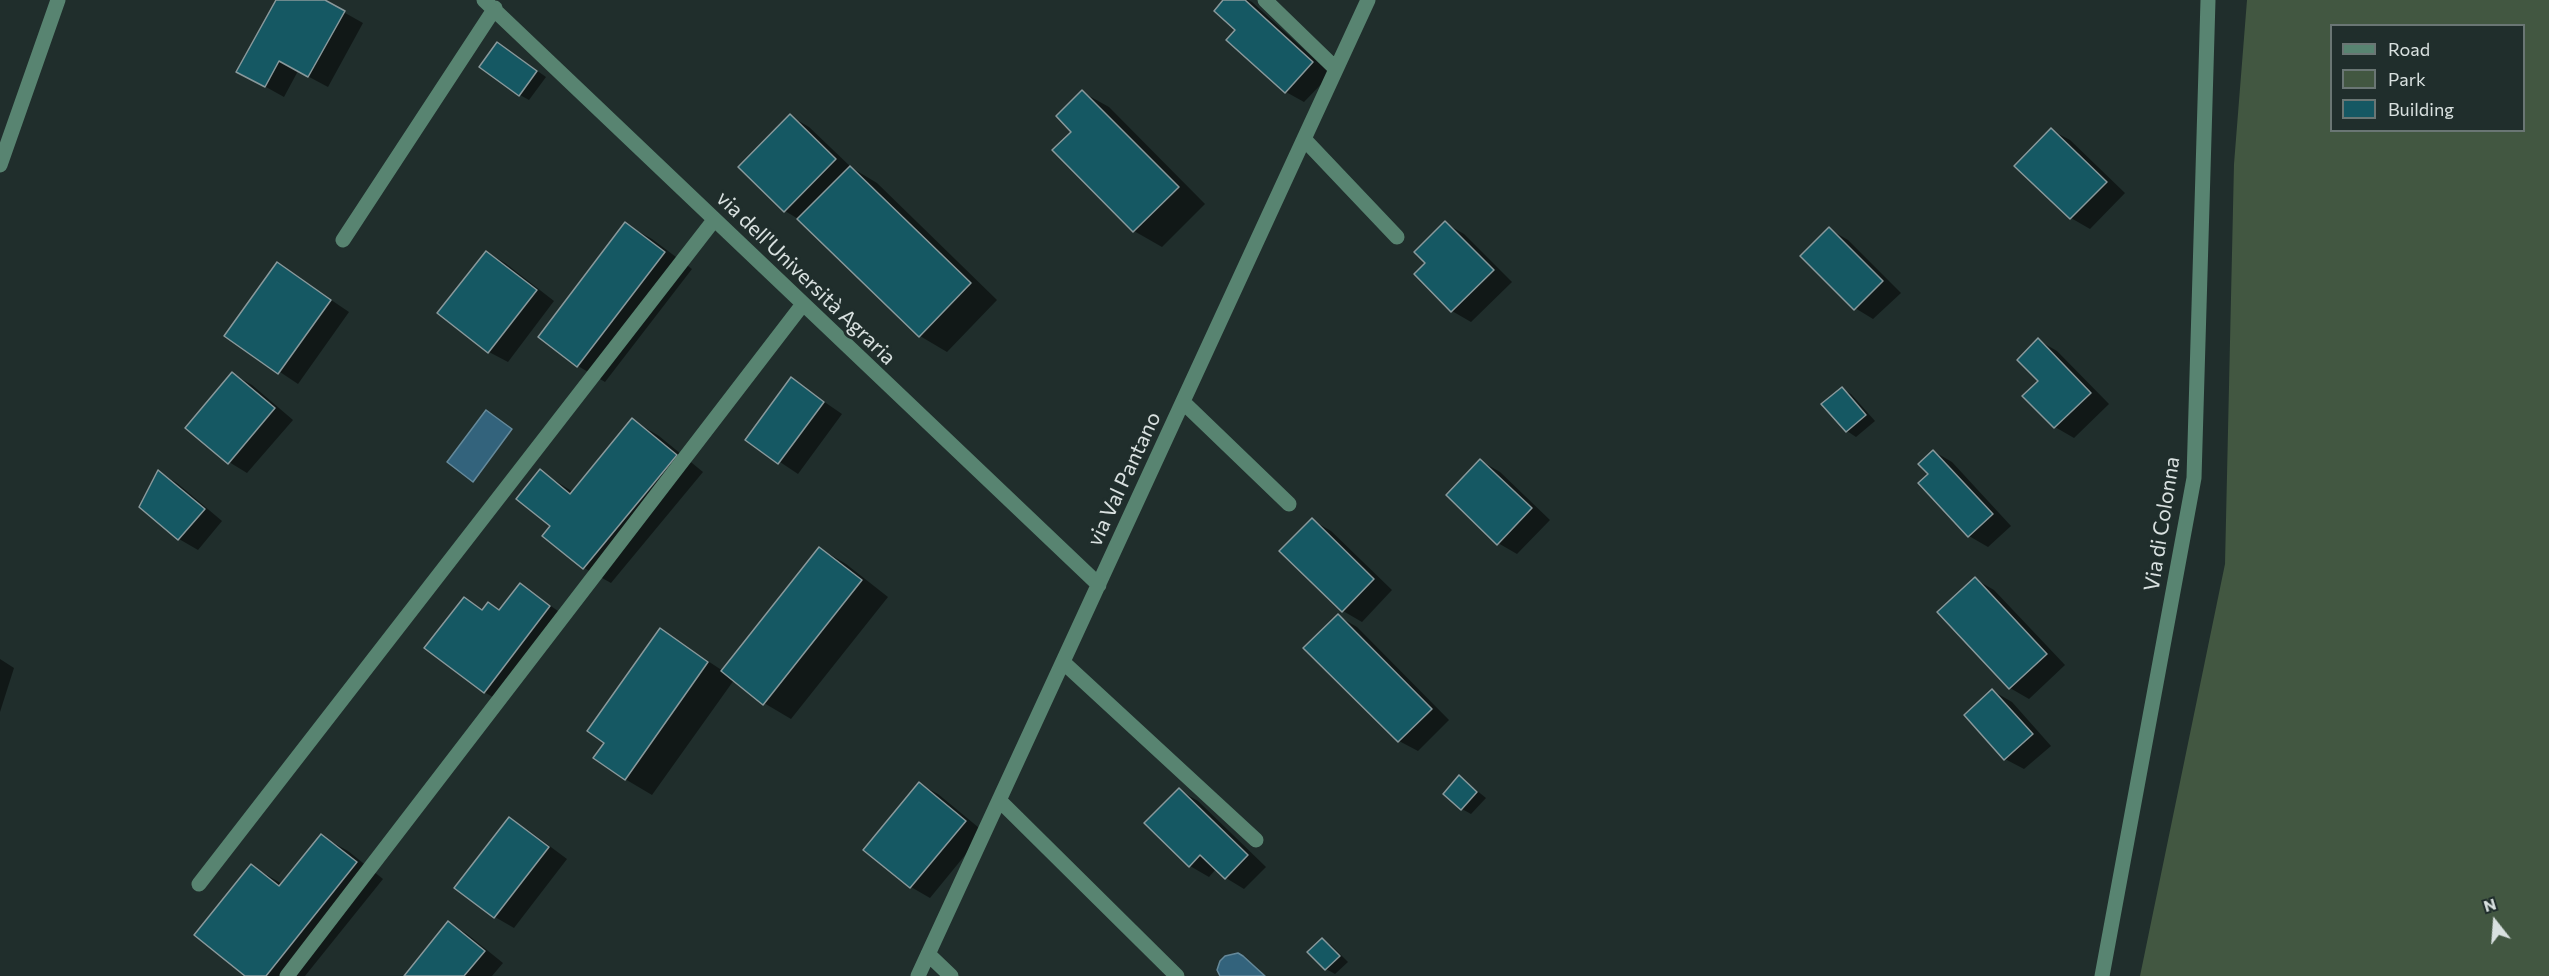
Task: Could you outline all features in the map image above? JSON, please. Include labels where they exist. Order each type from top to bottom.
[{"type":"street","points":[[0,165],[58,0]]},
{"type":"street","points":[[1264,0],[1336,69]]},
{"type":"street","name":"via Val Pantano","points":[[918,976],[1368,0]]},
{"type":"street","name":"Via di Colonna","points":[[2102,976],[2194,478],[2208,0]]},
{"type":"street","points":[[343,240],[490,4]]},
{"type":"street","name":"via dell'Università Agraria","points":[[490,4],[1099,585]]},
{"type":"street","points":[[1304,139],[1396,237]]},
{"type":"street","points":[[199,884],[714,220]]},
{"type":"street","points":[[287,976],[803,304]]},
{"type":"street","points":[[1183,402],[1289,504]]},
{"type":"street","points":[[1063,662],[1256,840]]},
{"type":"street","points":[[999,800],[1177,976]]},
{"type":"street","points":[[928,954],[951,976]]},
{"type":"green space","points":[[2247,0],[2549,0],[2549,976],[2140,976],[2225,564],[2234,164]]},
{"type":"water","points":[[486,410],[512,429],[473,482],[447,462]]},
{"type":"water","points":[[1238,953],[1265,976],[1220,976],[1217,970],[1220,961],[1225,956]]},
{"type":"building","points":[[276,0],[325,0],[345,11],[308,77],[279,61],[265,87],[236,72]]},
{"type":"building","points":[[1223,0],[1245,0],[1313,62],[1285,93],[1226,40],[1235,30],[1214,11]]},
{"type":"building","points":[[497,42],[537,71],[519,96],[479,67]]},
{"type":"building","points":[[1082,90],[1179,187],[1133,232],[1052,150],[1071,132],[1056,116]]},
{"type":"building","points":[[790,114],[836,159],[784,212],[738,167]]},
{"type":"building","points":[[2051,128],[2107,182],[2070,219],[2014,166]]},
{"type":"building","points":[[850,166],[971,283],[919,337],[797,219]]},
{"type":"building","points":[[1445,221],[1494,270],[1451,312],[1414,274],[1425,263],[1414,252]]},
{"type":"building","points":[[625,222],[665,252],[577,367],[538,337]]},
{"type":"building","points":[[1829,227],[1883,281],[1854,310],[1800,256]]},
{"type":"building","points":[[486,251],[537,290],[488,353],[437,313]]},
{"type":"building","points":[[277,262],[331,300],[278,374],[224,336]]},
{"type":"building","points":[[2038,338],[2091,393],[2054,428],[2022,396],[2038,381],[2017,360]]},
{"type":"building","points":[[232,372],[275,408],[228,464],[185,428]]},
{"type":"building","points":[[791,377],[824,402],[778,464],[745,440]]},
{"type":"building","points":[[1842,387],[1866,415],[1846,432],[1821,404]]},
{"type":"building","points":[[632,418],[677,455],[583,569],[542,536],[550,526],[516,499],[540,469],[570,494]]},
{"type":"building","points":[[1933,450],[1993,514],[1968,537],[1918,483],[1928,474],[1918,464]]},
{"type":"building","points":[[1480,459],[1532,508],[1497,545],[1446,495]]},
{"type":"building","points":[[158,470],[205,509],[178,540],[139,507]]},
{"type":"building","points":[[1312,518],[1374,579],[1342,612],[1279,551]]},
{"type":"building","points":[[819,547],[862,580],[763,705],[721,671]]},
{"type":"building","points":[[1975,577],[2047,654],[2009,689],[1937,612]]},
{"type":"building","points":[[520,583],[550,606],[484,693],[424,648],[464,597],[482,610],[488,602],[499,610]]},
{"type":"building","points":[[1338,614],[1432,709],[1398,742],[1303,648]]},
{"type":"building","points":[[660,628],[708,662],[625,780],[593,758],[604,743],[587,731]]},
{"type":"building","points":[[1992,689],[2033,734],[2004,760],[1964,715]]},
{"type":"building","points":[[1459,775],[1477,792],[1461,810],[1443,794]]},
{"type":"building","points":[[919,782],[966,821],[910,888],[863,850]]},
{"type":"building","points":[[1179,788],[1248,855],[1225,879],[1200,855],[1189,867],[1144,823]]},
{"type":"building","points":[[509,817],[549,847],[494,918],[454,888]]},
{"type":"building","points":[[321,834],[357,862],[266,976],[245,976],[194,935],[251,864],[279,886]]},
{"type":"building","points":[[448,921],[485,951],[464,976],[404,976]]},
{"type":"building","points":[[1322,938],[1340,956],[1325,970],[1307,952]]}]
